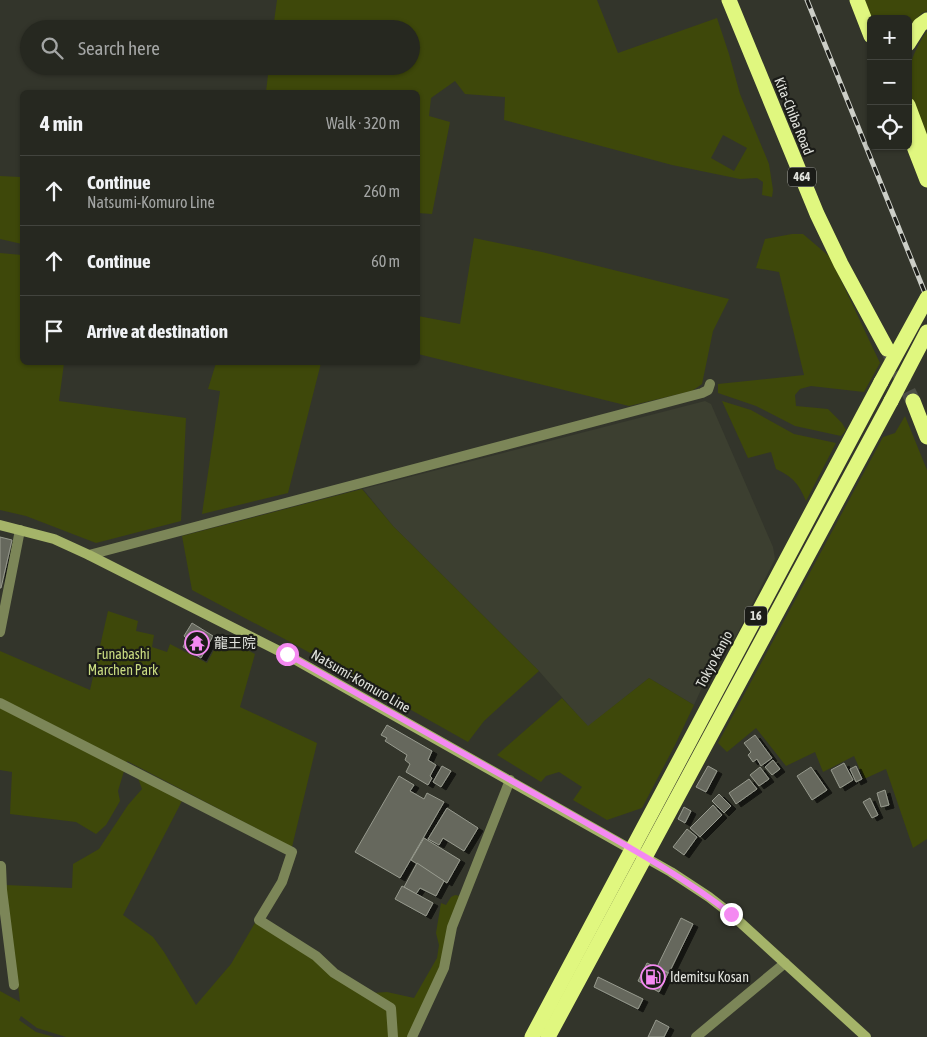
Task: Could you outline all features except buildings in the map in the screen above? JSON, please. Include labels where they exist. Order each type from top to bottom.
[{"type":"highway","name":"Kita-Chiba Road","points":[[730,0],[817,214],[841,264],[887,348]]},
{"type":"highway","points":[[857,0],[867,26]]},
{"type":"highway","points":[[912,38],[920,25],[927,20]]},
{"type":"highway","points":[[912,116],[927,156]]},
{"type":"highway","points":[[912,141],[927,180]]},
{"type":"highway","name":"Tokyo Kanjo","points":[[548,1037],[638,854],[881,382],[927,298]]},
{"type":"highway","name":"Tokyo Kanjo","points":[[532,1037],[638,854],[892,403],[927,332]]},
{"type":"highway","points":[[892,403],[927,351]]},
{"type":"highway","points":[[913,401],[927,437]]},
{"type":"main road","name":"Natsumi-Komuro Line","points":[[0,525],[54,539],[287,654],[671,872],[731,914],[866,1037]]},
{"type":"street","points":[[89,555],[702,393],[708,390],[710,384]]},
{"type":"street","points":[[0,632],[20,530]]},
{"type":"street","points":[[0,703],[292,852],[282,882],[259,920],[316,956],[334,972],[391,1008],[393,1037]]},
{"type":"street","points":[[412,1037],[444,968],[452,927],[510,780]]},
{"type":"street","points":[[0,866],[14,986]]},
{"type":"street","points":[[696,1037],[786,963]]},
{"type":"shaded area","points":[[705,401],[711,404],[773,547],[775,559],[734,640],[725,637],[694,705],[649,678],[588,727],[539,671],[393,526],[363,489]]},
{"type":"green space","points":[[277,0],[597,0],[618,53],[717,18],[740,94],[769,164],[773,190],[772,197],[762,195],[763,182],[757,178],[740,179],[672,165],[504,120],[505,97],[465,94],[455,81],[431,98],[429,116],[450,122],[432,214],[420,213],[420,90],[266,90],[268,75],[420,75],[420,20],[274,20]],"holes":[[[723,135],[747,148],[734,171],[711,158]]]},
{"type":"green space","points":[[865,0],[927,0],[927,11],[922,13],[912,23],[912,15],[870,15]]},
{"type":"green space","points":[[927,31],[927,142],[912,103],[912,60]]},
{"type":"green space","points":[[0,176],[20,177],[20,244],[0,239]]},
{"type":"green space","points":[[803,234],[830,257],[880,363],[864,392],[811,386],[800,389],[795,395],[796,406],[828,409],[842,423],[846,430],[841,436],[795,426],[756,406],[718,393],[718,384],[804,375],[779,272],[756,268],[765,239]]},
{"type":"green space","points":[[474,238],[542,252],[729,299],[713,331],[702,384],[692,391],[629,406],[420,354],[420,316],[460,324]]},
{"type":"green space","points":[[0,253],[20,255],[20,365],[64,365],[59,401],[186,418],[181,521],[96,543],[26,516],[0,510]]},
{"type":"green space","points":[[215,365],[320,365],[288,493],[202,514],[220,391],[208,389]]},
{"type":"green space","points":[[722,401],[751,410],[794,434],[836,443],[806,501],[795,482],[776,469],[771,452],[748,458]]},
{"type":"green space","points":[[905,416],[927,470],[927,839],[913,848],[886,769],[864,779],[854,756],[823,772],[815,752],[786,766],[756,728],[727,752],[718,743],[883,437],[895,433]]},
{"type":"green space","points":[[362,489],[393,526],[539,671],[484,721],[468,742],[294,644],[192,590],[182,536]]},
{"type":"green space","name":"Funabashi Marchen Park","points":[[108,611],[138,621],[136,631],[154,635],[152,647],[167,652],[170,644],[207,663],[221,637],[255,654],[240,707],[317,743],[292,847],[127,761],[118,791],[120,801],[106,825],[96,834],[76,822],[10,814],[12,772],[0,770],[0,651],[90,690]]},
{"type":"green space","points":[[649,678],[694,705],[642,808],[607,820],[573,800],[582,787],[559,772],[546,776],[541,782],[497,755],[562,698],[588,726]]},
{"type":"green space","points":[[136,773],[183,799],[123,915],[153,937],[196,1005],[231,964],[256,921],[387,1009],[389,1037],[66,1037],[37,1028],[21,1016],[19,1020],[36,1032],[54,1037],[0,1037],[0,991],[20,1002],[6,885],[72,888],[73,864],[99,849],[128,805],[142,789]]},
{"type":"green space","points":[[455,895],[461,896],[440,970],[408,1037],[396,1037],[394,1006],[372,993],[387,992],[414,998],[437,958],[439,945],[436,933],[441,903],[446,905],[451,897]]},
{"type":"tunnel","points":[[888,350],[913,401]]},
{"type":"railway","points":[[807,0],[927,298]]},
{"type":"place","name":"龍王院","points":[[197,643]]},
{"type":"place","name":"Idemitsu Kosan","points":[[653,977]]},
{"type":"route","points":[[287,654],[671,872],[731,914]]}]
